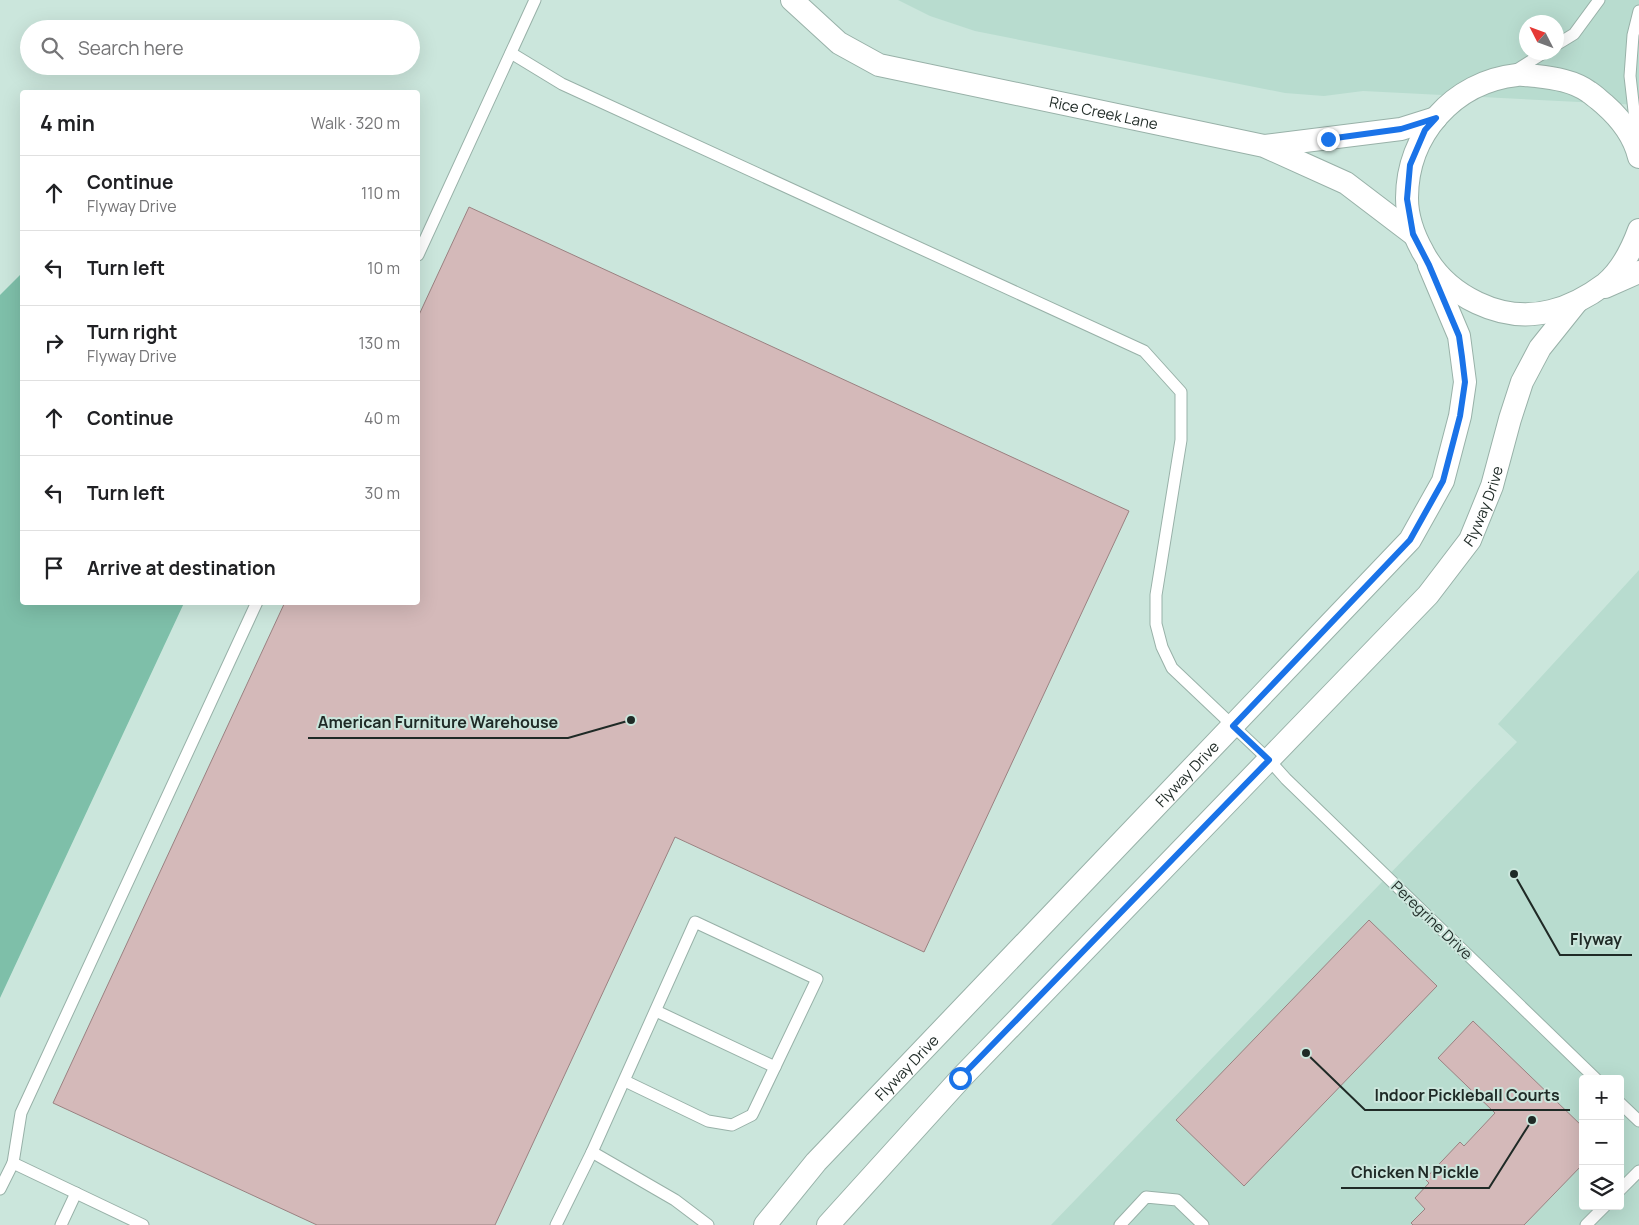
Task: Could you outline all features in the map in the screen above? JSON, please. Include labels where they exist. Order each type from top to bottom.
[{"type":"street","name":"Rice Creek Lane","points":[[792,0],[839,42],[879,65],[1264,146],[1346,183],[1413,234]]},
{"type":"street","points":[[1639,155],[1637,147],[1617,115],[1588,91],[1575,84],[1554,78],[1518,75],[1481,83],[1450,102],[1425,130],[1410,165],[1407,199],[1413,234],[1429,265],[1448,285],[1470,300],[1495,310],[1522,314],[1550,312],[1639,272]]},
{"type":"street","points":[[1264,146],[1401,129],[1436,118]]},
{"type":"street","points":[[1583,298],[1606,283],[1630,254],[1639,230]]},
{"type":"street","name":"Flyway Drive","points":[[765,1225],[816,1162],[1410,540],[1443,481],[1460,416],[1465,382],[1459,336],[1429,265]]},
{"type":"street","name":"Flyway Drive","points":[[828,1225],[960,1078],[1428,595],[1470,540],[1492,486],[1522,382],[1540,348],[1583,298]]},
{"type":"lane","points":[[420,251],[535,0]]},
{"type":"lane","points":[[1564,40],[1574,34],[1599,0]]},
{"type":"lane","points":[[1639,11],[1633,35],[1630,76],[1639,155]]},
{"type":"lane","name":"Peregrine Drive","points":[[511,53],[562,84],[1144,351],[1181,392],[1181,440],[1156,595],[1156,624],[1162,647],[1172,668],[1592,1075]]},
{"type":"lane","points":[[1499,79],[1531,60]]},
{"type":"lane","points":[[0,1190],[13,1163],[21,1113],[256,605]]},
{"type":"lane","points":[[556,1225],[625,1081],[694,922],[817,979],[752,1115],[732,1125],[708,1121],[625,1081]]},
{"type":"lane","points":[[656,1011],[775,1066]]},
{"type":"lane","points":[[1624,1106],[1639,1121]]},
{"type":"lane","points":[[592,1152],[675,1200],[708,1225]]},
{"type":"lane","points":[[13,1163],[142,1225]]},
{"type":"lane","points":[[1624,1186],[1639,1171]]},
{"type":"lane","points":[[61,1225],[76,1193]]},
{"type":"lane","points":[[1120,1225],[1146,1197],[1177,1200],[1203,1225]]},
{"type":"lane","points":[[1586,1225],[1601,1210]]},
{"type":"shaded area","points":[[898,0],[1639,0],[1639,105],[1363,91],[1324,96],[1285,93],[975,31],[930,16]]},
{"type":"shaded area","points":[[1639,570],[1639,1225],[1051,1225],[1517,742],[1498,724]]},
{"type":"green space","points":[[20,275],[20,605],[183,605],[0,998],[0,295]]},
{"type":"building","points":[[469,207],[1129,511],[924,952],[675,837],[495,1225],[317,1225],[53,1103],[284,605],[420,605],[420,313]]},
{"type":"building","points":[[1369,920],[1437,986],[1244,1186],[1176,1120]]},
{"type":"building","points":[[1473,1021],[1579,1123],[1579,1168],[1524,1225],[1413,1225],[1411,1223],[1425,1209],[1415,1198],[1429,1183],[1425,1179],[1460,1142],[1464,1146],[1495,1113],[1438,1058]]},
{"type":"place","name":"American Furniture Warehouse","points":[[631,720]]},
{"type":"place","name":"Flyway","points":[[1514,874]]},
{"type":"place","name":"Indoor Pickleball Courts","points":[[1306,1053]]},
{"type":"place","name":"Chicken N Pickle","points":[[1532,1120]]},
{"type":"route","points":[[960,1078],[1269,760],[1233,726],[1410,540],[1443,481],[1460,416],[1465,382],[1462,357],[1459,336],[1429,265],[1413,234],[1407,199],[1410,165],[1425,130],[1436,118],[1401,129],[1328,139]]}]
